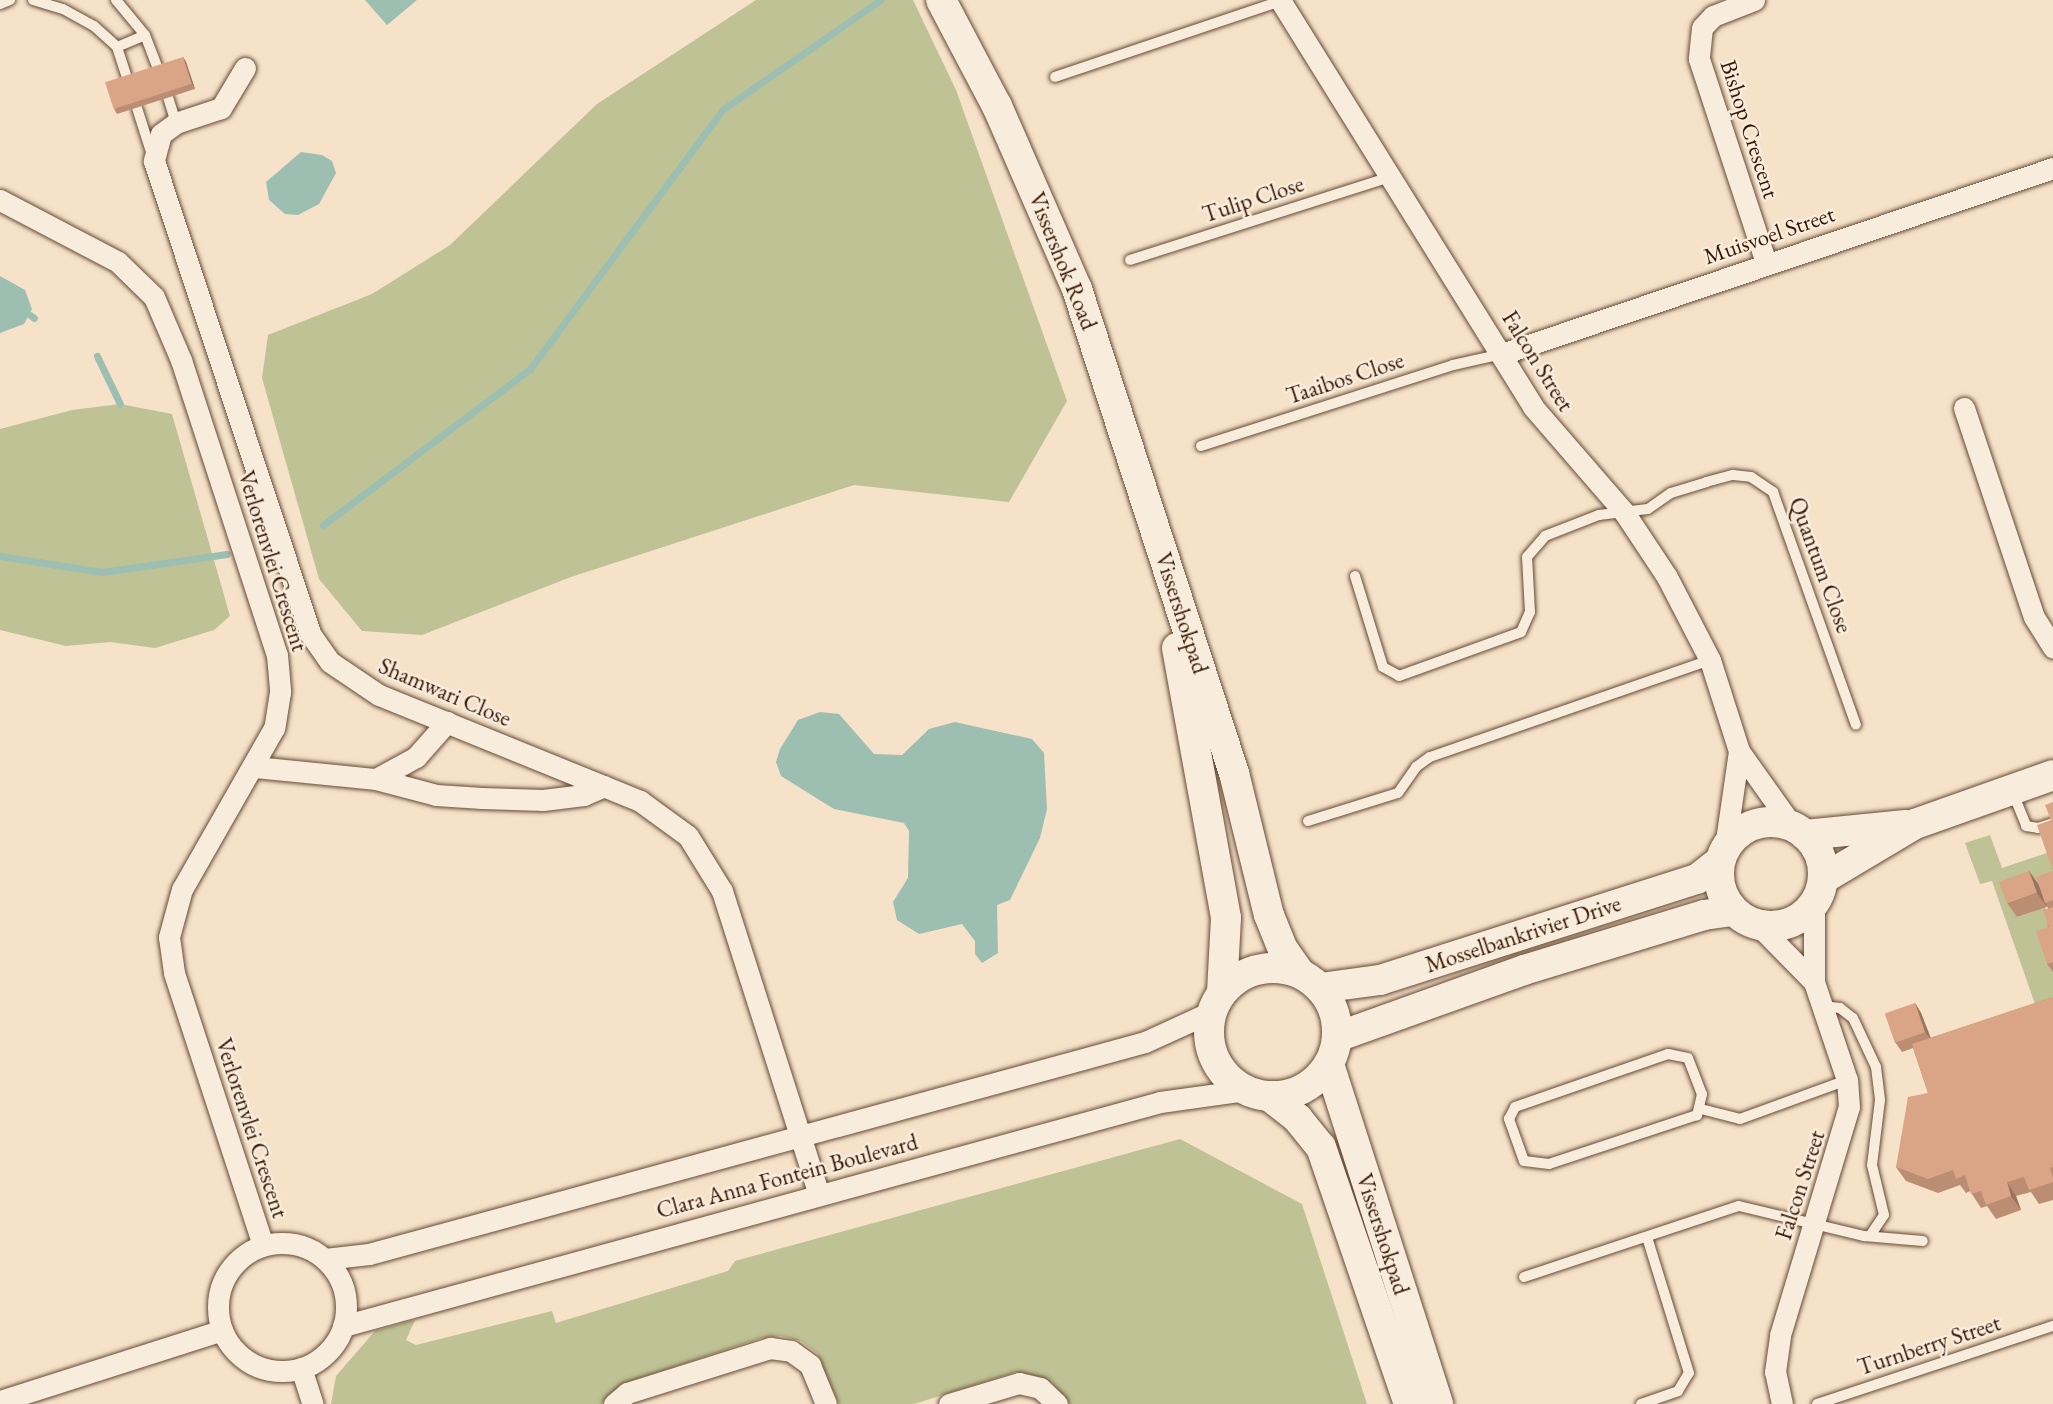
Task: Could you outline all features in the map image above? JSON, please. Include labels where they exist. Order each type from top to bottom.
[{"type":"main road","name":"Vissershok Road","points":[[941,0],[997,106],[1066,260],[1156,533]]},
{"type":"main road","name":"Vissershokpad","points":[[1156,533],[1234,773],[1269,915],[1283,950],[1310,981]]},
{"type":"main road","name":"Vissershokpad","points":[[1156,533],[1226,918],[1217,1002]]},
{"type":"main road","points":[[1915,824],[1819,892],[1788,923],[1759,926],[1733,911],[1718,879],[1722,854],[1750,826],[1766,822],[1799,831],[1915,824],[2053,775]]},
{"type":"main road","points":[[1799,831],[1821,859],[1819,892]]},
{"type":"main road","name":"Mosselbankrivier Drive","points":[[1310,981],[1380,980],[1697,879],[1722,854]]},
{"type":"main road","name":"Mosselbankrivier Drive","points":[[1333,1051],[1524,970],[1704,915],[1733,911]]},
{"type":"main road","points":[[1280,967],[1310,981],[1331,1002],[1333,1051],[1297,1091],[1258,1093],[1222,1070],[1212,1052],[1209,1031],[1217,1002],[1238,977],[1258,969],[1280,967]]},
{"type":"main road","name":"Vissershokpad","points":[[1333,1051],[1438,1404]]},
{"type":"main road","name":"Vissershokpad","points":[[1258,1093],[1298,1119],[1321,1147],[1409,1404]]},
{"type":"street","name":"Bishop Crescent","points":[[1754,0],[1713,16],[1702,28],[1699,59],[1766,263]]},
{"type":"street","name":"Falcon Street","points":[[1280,1],[1546,425],[1624,512],[1667,577],[1710,660],[1739,751],[1799,831]]},
{"type":"street","points":[[154,161],[156,142],[176,122],[221,108],[244,68]]},
{"type":"street","name":"Shamwari Close","points":[[154,161],[311,635],[345,675],[379,695],[604,786],[674,822],[713,871],[819,1195]]},
{"type":"street","name":"Muisvoel Street","points":[[1503,354],[2053,168]]},
{"type":"street","name":"Verlorenvlei Crescent","points":[[0,200],[118,262],[145,285],[161,311],[277,655],[278,710],[255,768],[225,810],[182,890],[169,937],[174,973],[263,1245]]},
{"type":"street","points":[[1964,408],[2034,618],[2053,647]]},
{"type":"street","points":[[376,779],[416,757],[447,722]]},
{"type":"street","name":"Falcon Street","points":[[1722,854],[1739,751]]},
{"type":"street","points":[[255,768],[376,779],[436,795],[482,798],[543,800],[584,795],[604,786]]},
{"type":"street","name":"Falcon Street","points":[[1782,1404],[1776,1354],[1848,1120],[1847,1080],[1814,982],[1819,892]]},
{"type":"street","name":"Falcon Street","points":[[1759,926],[1814,982]]},
{"type":"street","name":"Clara Anna Fontein Boulevard","points":[[325,1259],[362,1256],[1144,1041],[1217,1002]]},
{"type":"street","name":"Clara Anna Fontein Boulevard","points":[[343,1326],[1191,1095],[1258,1093]]},
{"type":"street","points":[[296,1244],[325,1259],[344,1290],[343,1326],[327,1352],[301,1368],[277,1370],[254,1365],[240,1356],[222,1330],[218,1300],[228,1272],[249,1251],[263,1245],[296,1244]]},
{"type":"street","points":[[0,1401],[222,1330]]},
{"type":"street","points":[[614,1404],[626,1393],[770,1348],[791,1351],[810,1365],[826,1404]]},
{"type":"street","points":[[301,1368],[313,1404]]},
{"type":"street","points":[[949,1404],[1019,1383],[1040,1388],[1057,1404]]},
{"type":"lane","points":[[0,4],[10,0]]},
{"type":"lane","points":[[33,0],[79,16],[117,47],[128,81]]},
{"type":"lane","points":[[116,0],[145,35],[159,71]]},
{"type":"lane","points":[[1055,77],[1280,1]]},
{"type":"lane","points":[[117,47],[145,35]]},
{"type":"lane","points":[[168,97],[176,122]]},
{"type":"lane","points":[[137,108],[154,161]]},
{"type":"lane","name":"Tulip Close","points":[[1130,260],[1390,177]]},
{"type":"lane","name":"Taaibos Close","points":[[1201,446],[1453,365],[1503,354]]},
{"type":"lane","name":"Quantum Close","points":[[1355,576],[1383,667],[1399,676],[1521,632],[1530,612],[1525,572],[1532,546],[1545,536],[1588,519],[1648,509],[1671,493],[1733,475],[1765,485],[1773,492],[1856,725]]},
{"type":"lane","points":[[1308,821],[1398,793],[1416,767],[1430,757],[1710,660]]},
{"type":"lane","points":[[2012,790],[2026,826],[2038,828],[2053,823]]},
{"type":"lane","points":[[1823,1006],[1840,1008],[1853,1018],[1876,1067],[1880,1107],[1872,1165],[1884,1215],[1870,1236]]},
{"type":"lane","points":[[1668,1055],[1688,1058],[1702,1094],[1702,1109],[1697,1115],[1540,1165],[1524,1161],[1509,1119],[1515,1107],[1668,1055]]},
{"type":"lane","points":[[1702,1109],[1740,1119],[1847,1080]]},
{"type":"lane","points":[[1524,1278],[1739,1206],[1870,1236],[1923,1241]]},
{"type":"lane","points":[[1641,1404],[1678,1391],[1689,1373],[1647,1237]]},
{"type":"lane","name":"Turnberry Street","points":[[1817,1404],[2053,1326]]},
{"type":"green space","points":[[756,0],[913,0],[956,90],[1067,401],[1009,502],[854,485],[571,577],[422,635],[362,631],[319,579],[262,378],[268,335],[372,294],[450,245],[597,104]]},
{"type":"green space","points":[[120,404],[172,414],[230,616],[214,630],[155,648],[110,642],[66,646],[0,630],[0,429],[72,410]]},
{"type":"green space","points":[[1990,835],[2002,868],[2050,852],[2053,861],[2053,883],[2017,917],[2045,907],[2053,929],[2053,1002],[2036,1007],[1992,881],[1980,884],[1965,843]]},
{"type":"green space","points":[[1180,1139],[1302,1204],[1367,1404],[1069,1404],[1052,1382],[1015,1372],[914,1404],[839,1404],[817,1353],[801,1341],[781,1336],[761,1338],[628,1382],[601,1404],[331,1404],[336,1376],[375,1331],[415,1320],[406,1340],[416,1345],[552,1311],[556,1323],[728,1271],[735,1261]]},
{"type":"shaded area","points":[[365,0],[417,0],[387,25]]},
{"type":"shaded area","points":[[301,152],[322,155],[332,161],[336,173],[319,204],[298,215],[285,214],[269,200],[266,182]]},
{"type":"shaded area","points":[[0,276],[25,290],[32,309],[24,324],[0,333]]},
{"type":"shaded area","points":[[820,712],[839,714],[874,754],[902,755],[929,729],[955,722],[1032,739],[1044,753],[1047,809],[1040,838],[1010,900],[997,905],[998,953],[982,963],[975,954],[975,941],[962,924],[919,934],[897,920],[893,902],[908,878],[909,831],[904,823],[834,809],[781,776],[776,762],[780,749],[798,720]]},
{"type":"building","points":[[183,57],[192,84],[114,109],[105,82]]},
{"type":"building","points":[[2053,802],[2053,871],[2037,825],[2051,820],[2045,805]]},
{"type":"building","points":[[2029,871],[2037,893],[2007,904],[1999,882]]},
{"type":"building","points":[[2053,871],[2053,900],[2045,903],[2036,877]]},
{"type":"building","points":[[2053,907],[2053,962],[2047,964],[2036,931],[2049,927],[2043,910]]},
{"type":"building","points":[[2053,997],[2053,1167],[2050,1168],[2053,1182],[2029,1190],[2024,1177],[2007,1182],[2011,1196],[1986,1205],[1981,1191],[1971,1194],[1965,1175],[1956,1179],[1953,1170],[1928,1179],[1896,1167],[1908,1097],[1928,1093],[1912,1044]]},
{"type":"building","points":[[1915,1003],[1925,1032],[1895,1043],[1885,1013]]},
{"type":"waterway","points":[[323,525],[530,369],[722,110],[880,0]]},
{"type":"waterway","points":[[30,315],[34,318]]},
{"type":"waterway","points":[[97,356],[120,404]]},
{"type":"waterway","points":[[0,556],[102,572],[227,554]]}]
